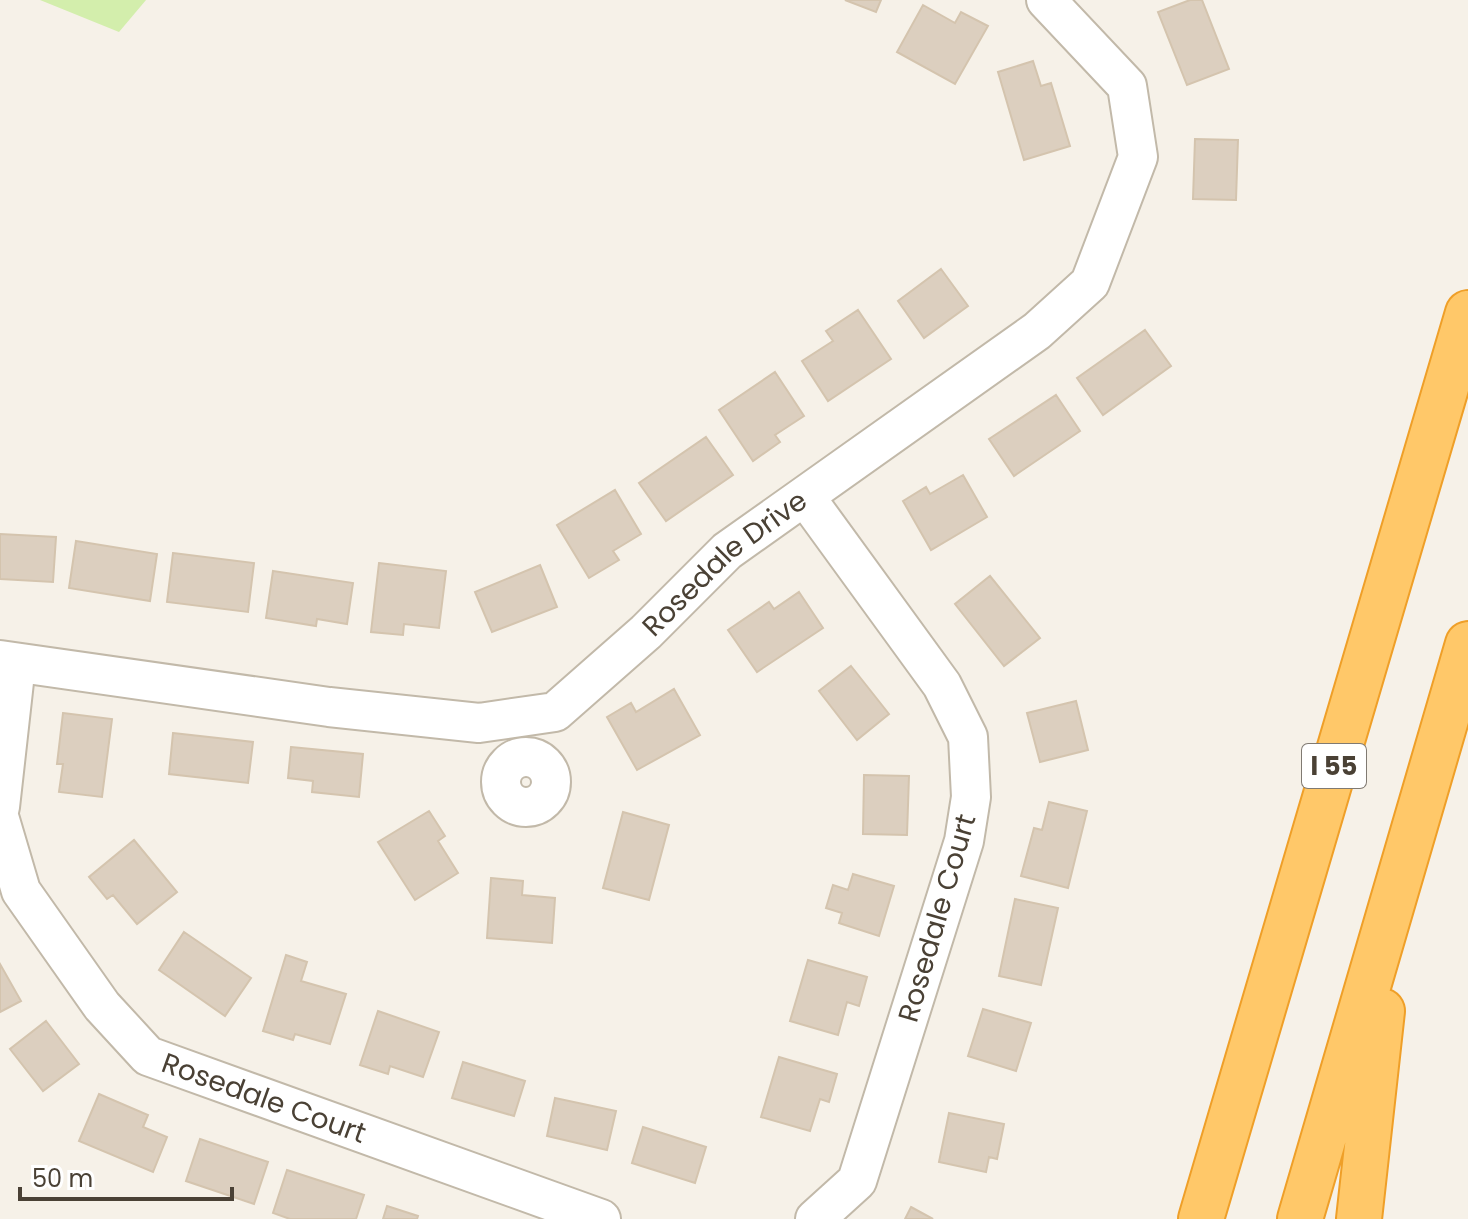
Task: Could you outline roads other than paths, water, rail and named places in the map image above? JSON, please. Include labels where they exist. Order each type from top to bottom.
[{"type":"highway","name":"I 55","points":[[1201,1219],[1468,313]]},
{"type":"highway","points":[[1300,1219],[1468,644]]},
{"type":"highway","points":[[1359,1219],[1396,890]]},
{"type":"street","name":"Rosedale Drive","points":[[8,662],[329,707],[479,723],[555,712],[646,632],[727,551],[806,498],[1037,331],[1090,283],[1138,157],[1127,86],[1046,0]]},
{"type":"street","name":"Rosedale Court","points":[[806,498],[942,685],[968,737],[971,797],[964,841],[857,1181],[815,1219]]},
{"type":"street","points":[[0,807],[8,662]]},
{"type":"street","points":[[510,719],[519,758]]},
{"type":"street","name":"Rosedale Court","points":[[0,820],[21,891],[102,1006],[148,1056],[601,1219]]}]
